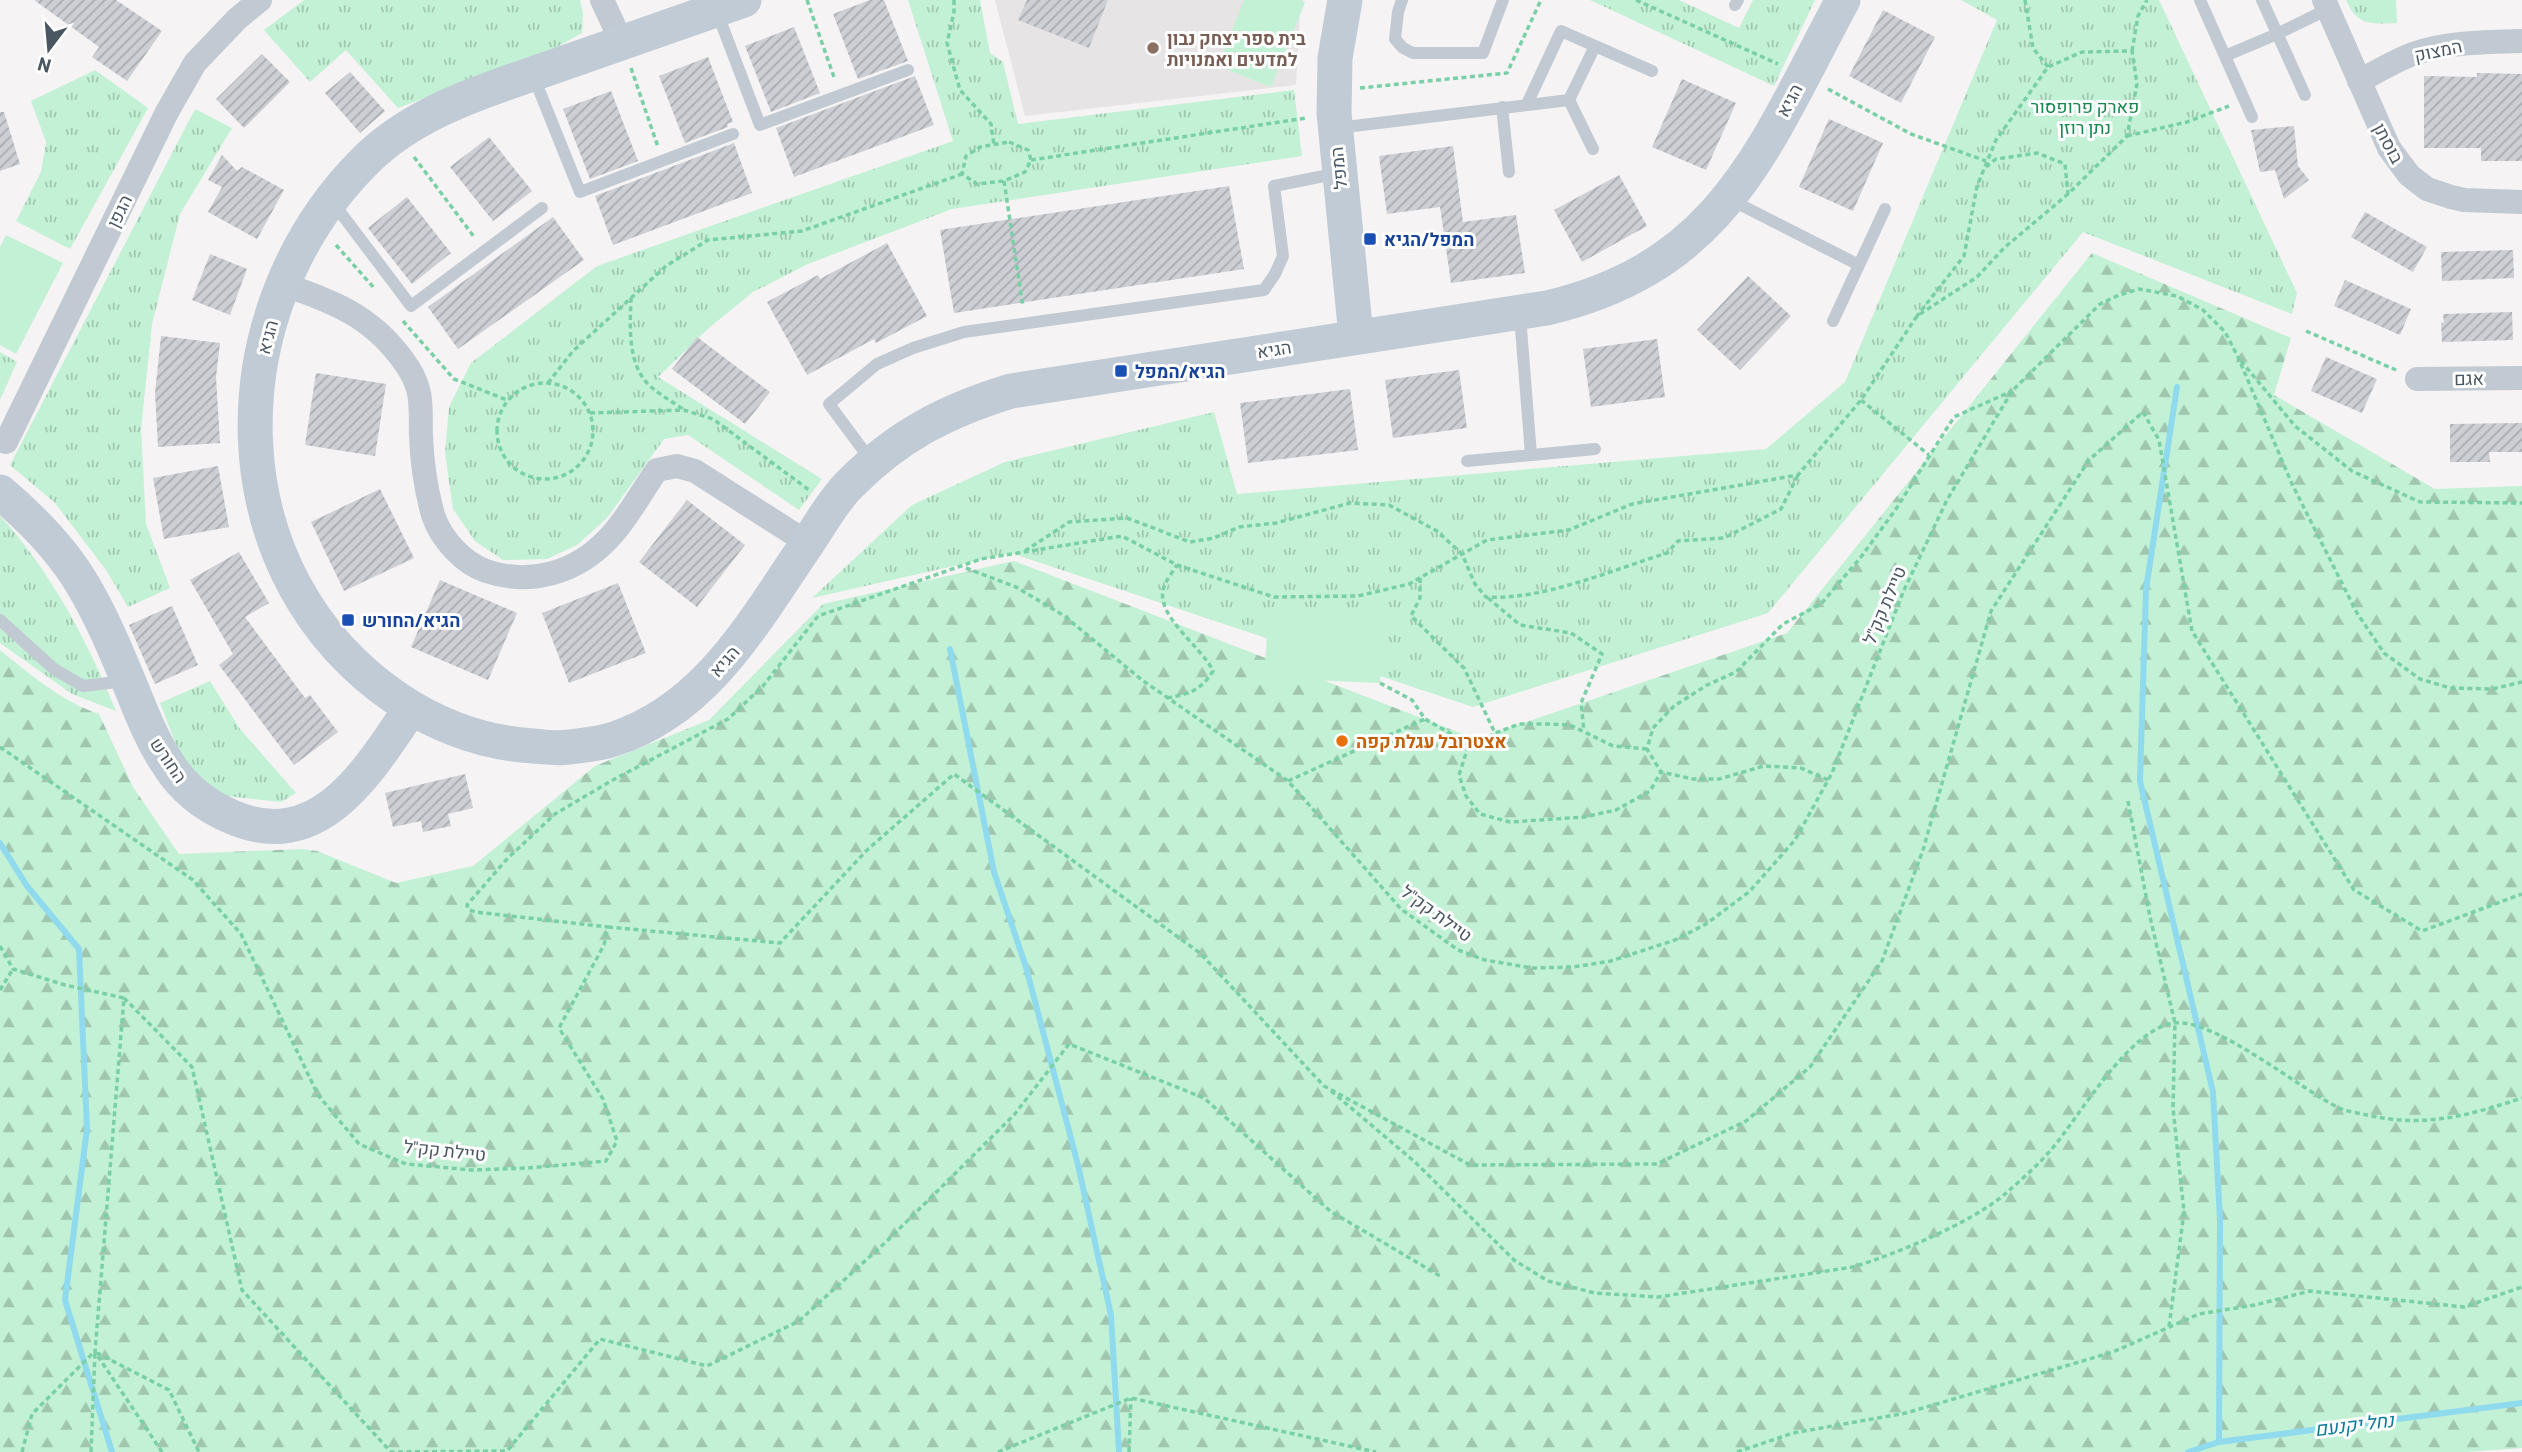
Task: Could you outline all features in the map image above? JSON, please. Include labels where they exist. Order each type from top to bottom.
[{"type":"street","name":"הגפן","points":[[6,442],[167,112],[195,63],[237,19],[260,0]]},
{"type":"street","points":[[602,0],[622,43]]},
{"type":"street","name":"המפל","points":[[1345,0],[1335,58],[1334,121],[1356,336]]},
{"type":"street","name":"הגיא","points":[[730,5],[454,102],[407,126],[365,161],[331,200],[304,241],[284,285],[267,334],[256,383],[254,422],[260,487],[272,538],[298,593],[331,640],[372,682],[411,708],[460,733],[507,745],[563,748],[612,740],[658,719],[695,694],[732,654],[846,488],[926,423],[967,404],[1010,391],[1574,302],[1648,271],[1691,239],[1729,199],[1762,150],[1843,0]]},
{"type":"street","name":"בוסתן","points":[[2326,4],[2394,158],[2417,183],[2439,194],[2464,200],[2522,202]]},
{"type":"street","name":"המצוק","points":[[2359,80],[2425,50],[2469,43],[2522,41]]},
{"type":"street","points":[[284,285],[326,298],[357,314],[386,341],[409,369],[422,404],[421,436],[425,479],[434,518],[449,545],[477,568],[504,577],[531,578],[558,573],[583,559],[608,539],[657,470],[677,466],[695,471],[808,543]]},
{"type":"street","name":"אגם","points":[[2417,379],[2522,378]]},
{"type":"street","name":"החורש","points":[[0,492],[35,522],[83,584],[110,636],[150,733],[162,755],[194,794],[219,812],[243,822],[274,828],[302,824],[347,795],[411,708]]},
{"type":"lane","points":[[1402,0],[1395,39],[1402,48],[1413,53],[1483,53],[1503,0]]},
{"type":"lane","points":[[2200,0],[2252,117]]},
{"type":"lane","points":[[2262,0],[2305,95]]},
{"type":"lane","points":[[2225,56],[2277,34],[2326,4]]},
{"type":"lane","points":[[730,5],[760,125],[908,70]]},
{"type":"lane","points":[[1527,104],[1561,31],[1652,71]]},
{"type":"lane","points":[[1569,100],[1595,46]]},
{"type":"lane","points":[[533,74],[580,192],[733,134]]},
{"type":"lane","points":[[1334,121],[1569,100]]},
{"type":"lane","points":[[1569,100],[1593,149]]},
{"type":"lane","points":[[1502,107],[1509,172]]},
{"type":"lane","points":[[873,464],[830,404],[877,364],[914,348],[964,332],[1264,290],[1283,256],[1274,186],[1339,173]]},
{"type":"lane","points":[[1729,199],[1859,265]]},
{"type":"lane","points":[[331,200],[411,306],[542,208]]},
{"type":"lane","points":[[1833,321],[1885,209]]},
{"type":"lane","points":[[1519,312],[1531,455]]},
{"type":"lane","points":[[1467,461],[1595,449]]},
{"type":"lane","points":[[0,620],[54,668],[83,686],[128,681]]},
{"type":"path","points":[[807,0],[840,96]]},
{"type":"path","points":[[954,0],[947,43],[960,90],[991,124],[994,145]]},
{"type":"path","points":[[1636,0],[1802,75],[1911,134],[1987,161]]},
{"type":"path","points":[[2025,0],[2033,48],[2048,67]]},
{"type":"path","points":[[2127,136],[2137,84],[2132,51],[2138,16],[2147,0]]},
{"type":"path","points":[[622,43],[663,161]]},
{"type":"path","points":[[1486,597],[1502,598],[1552,589],[1667,552],[1678,541],[1724,538],[1781,509],[1798,475],[1861,400],[1917,316],[1964,256],[1978,186],[1996,140],[2048,67],[2082,52],[2132,51]]},
{"type":"path","points":[[1917,316],[1977,277],[2004,248],[2067,194],[2127,136],[2187,122],[2245,100]]},
{"type":"path","points":[[1031,160],[1334,121]]},
{"type":"path","points":[[397,135],[485,251]]},
{"type":"path","points":[[1009,142],[1028,150],[1031,160],[1025,172],[1004,181],[977,184],[962,174],[966,156],[980,147],[1009,142]]},
{"type":"path","points":[[1984,168],[1996,159],[2037,153],[2065,164],[2067,194]]},
{"type":"path","points":[[548,383],[573,351],[666,266],[708,240],[802,231],[962,174]]},
{"type":"path","points":[[1004,181],[1025,324]]},
{"type":"path","name":"טיילת קק\"ל","points":[[1021,553],[981,559],[964,567],[1016,587],[1063,615],[1142,680],[1288,781],[1401,909],[1458,950],[1485,960],[1532,968],[1573,967],[1611,961],[1675,940],[1706,924],[1749,892],[1795,840],[1828,780],[1904,590],[1947,500],[2012,391],[2100,304],[2139,289],[2177,296],[2203,310],[2225,332],[2292,484],[2357,613],[2384,653],[2420,679],[2450,688],[2492,689],[2522,682]]},
{"type":"path","points":[[631,298],[633,358],[648,385],[684,410],[713,419],[832,508]]},
{"type":"path","points":[[2306,331],[2417,379]]},
{"type":"path","points":[[2238,357],[2295,426],[2352,471],[2420,502],[2522,503]]},
{"type":"path","points":[[548,383],[565,387],[581,399],[590,413],[594,429],[592,446],[577,469],[562,477],[546,480],[521,474],[508,463],[499,449],[496,432],[499,415],[507,400],[532,384],[548,383]]},
{"type":"path","points":[[1828,780],[1801,768],[1764,766],[1719,779],[1693,779],[1661,772],[1647,749],[1653,728],[1674,706],[1707,685],[1736,672],[1783,624],[1821,604],[1882,528],[1954,417],[2012,391]]},
{"type":"path","points":[[1861,400],[1929,455]]},
{"type":"path","points":[[590,413],[684,410]]},
{"type":"path","points":[[1324,1086],[1470,1165],[1657,1164],[1746,1121],[1810,1067],[1882,961],[1923,850],[1991,611],[2088,460],[2143,412],[2159,440],[2192,631],[2354,890],[2421,931],[2522,894]]},
{"type":"path","points":[[1021,553],[1122,536],[1177,565],[1274,597],[1358,596],[1409,584],[1487,540],[1569,530],[1632,504],[1798,475]]},
{"type":"path","points":[[1021,553],[1069,522],[1127,518],[1191,542],[1214,538],[1239,527],[1276,523],[1350,503],[1389,505],[1437,531],[1462,554],[1475,584],[1486,597],[1520,625],[1571,633],[1602,654],[1581,704],[1584,731]]},
{"type":"path","points":[[1167,698],[1191,694],[1204,685],[1213,671],[1208,660],[1164,610],[1164,586],[1177,565]]},
{"type":"path","points":[[1420,578],[1420,598],[1410,616],[1464,668],[1495,733]]},
{"type":"path","points":[[1380,683],[1412,700],[1425,719],[1458,738],[1467,750]]},
{"type":"path","points":[[1288,781],[1425,719]]},
{"type":"path","points":[[1647,749],[1613,746],[1570,725],[1519,724],[1495,733],[1467,750],[1459,775],[1466,796],[1480,814],[1510,822],[1584,817],[1616,810],[1650,791],[1661,772]]},
{"type":"path","name":"טיילת קק\"ל","points":[[0,747],[193,880],[241,934],[318,1095],[359,1144],[406,1164],[472,1170],[606,1161],[617,1141],[603,1099],[559,1028],[604,945],[608,927]]},
{"type":"path","points":[[482,913],[780,943],[867,850],[954,774],[1200,953],[1324,1086],[1415,1162],[1514,1260],[1548,1281],[1595,1293],[1658,1297],[1853,1267],[1881,1259],[1971,1217],[2003,1196],[2050,1151],[2118,1062],[2151,1031],[2175,1023],[2208,1028],[2343,1110],[2389,1121],[2428,1122],[2461,1116],[2522,1098]]},
{"type":"path","points":[[2128,801],[2150,917],[2175,1023],[2173,1108],[2183,1212],[2169,1327]]},
{"type":"path","points":[[0,946],[13,969],[65,985],[124,998],[192,1067],[242,1290],[391,1452],[507,1451],[600,1339],[707,1366],[799,1321],[888,1240],[1014,1115],[1069,1044],[1204,1098],[1330,1211],[1440,1276]]},
{"type":"path","points":[[0,990],[13,969]]},
{"type":"path","points":[[91,1452],[95,1352],[124,998]]},
{"type":"path","points":[[1737,1452],[1793,1433],[1906,1413],[2113,1352],[2199,1314],[2255,1305],[2310,1290],[2463,1307],[2522,1287]]},
{"type":"path","points":[[22,1452],[32,1414],[95,1352]]},
{"type":"path","points":[[95,1352],[162,1452]]},
{"type":"path","points":[[95,1352],[169,1390],[199,1452]]},
{"type":"path","points":[[998,1452],[1131,1398],[1376,1452]]},
{"type":"path","points":[[1129,1452],[1131,1398]]},
{"type":"shaded area","name":"בית ספר יצחק נבון למדעים ואמנויות","points":[[995,0],[1303,0],[1296,85],[1025,116]]},
{"type":"green space","points":[[304,0],[580,0],[583,13],[582,33],[550,51],[398,108],[346,50],[310,82],[264,30]]},
{"type":"green space","points":[[908,0],[980,0],[990,53],[1003,62],[1018,124],[1294,90],[1302,156],[952,209],[808,264],[753,292],[710,327],[658,377],[822,479],[799,510],[688,435],[664,439],[607,518],[577,545],[547,559],[503,560],[475,541],[453,509],[445,453],[449,407],[471,363],[597,266],[953,141]]},
{"type":"green space","points":[[1244,0],[1305,2],[1271,87],[1218,66]]},
{"type":"green space","points":[[1590,0],[1679,0],[1739,28],[1753,0],[1815,0],[1774,86]]},
{"type":"green space","name":"פארק פרופסור נתן רוזן","points":[[1961,0],[2159,0],[2297,293],[2292,314],[2083,232],[1768,613],[1473,707],[1011,553],[812,598],[912,505],[1005,462],[1214,412],[1237,494],[1766,449],[1845,382],[1997,20]]},
{"type":"green space","points":[[2346,0],[2396,0],[2397,23],[2366,22],[2355,15]]},
{"type":"green space","points":[[95,70],[148,108],[70,249],[16,221],[41,172],[46,142],[31,101]]},
{"type":"green space","points":[[195,109],[232,128],[180,214],[152,324],[141,429],[146,524],[170,588],[128,607],[106,570],[55,503],[10,465]]},
{"type":"green space","points":[[6,235],[63,263],[16,354],[0,345],[0,247]]},
{"type":"green space","points":[[2092,253],[2291,338],[2274,395],[2435,489],[2522,486],[2522,1448],[2466,1452],[0,1452],[0,650],[59,695],[99,714],[133,787],[179,854],[301,849],[317,851],[396,883],[473,866],[595,766],[709,720],[823,604],[1014,561],[1476,739],[1787,633]]},
{"type":"green space","points":[[0,352],[17,362],[0,400]]},
{"type":"green space","points":[[0,516],[35,560],[66,608],[116,711],[72,694],[0,643]]},
{"type":"green space","points":[[1269,607],[1384,608],[1380,683],[1264,678]]},
{"type":"green space","points":[[210,681],[240,729],[296,793],[281,802],[218,795],[184,765],[160,703]]},
{"type":"building","points":[[34,0],[116,0],[162,31],[127,81],[92,57],[99,47]]},
{"type":"building","points":[[870,0],[884,0],[908,61],[858,79],[833,14]]},
{"type":"building","points":[[1027,0],[1108,0],[1089,48],[1018,20]]},
{"type":"building","points":[[1883,10],[1935,37],[1901,103],[1849,76]]},
{"type":"building","points":[[794,27],[820,93],[771,112],[745,46]]},
{"type":"building","points":[[262,54],[290,82],[244,128],[216,99]]},
{"type":"building","points":[[708,57],[733,122],[727,124],[728,127],[685,143],[659,76]]},
{"type":"building","points":[[350,72],[385,111],[360,133],[325,93]]},
{"type":"building","points":[[2477,73],[2522,74],[2522,161],[2481,161],[2481,148],[2424,148],[2424,76],[2477,77]]},
{"type":"building","points":[[915,76],[934,125],[794,177],[776,128]]},
{"type":"building","points":[[1682,79],[1736,103],[1706,170],[1652,147]]},
{"type":"building","points":[[611,91],[638,161],[590,179],[563,109]]},
{"type":"building","points":[[0,112],[4,112],[20,164],[0,171]]},
{"type":"building","points":[[1829,119],[1883,143],[1853,211],[1799,187]]},
{"type":"building","points":[[2294,126],[2298,166],[2309,180],[2284,199],[2275,170],[2260,172],[2251,130]]},
{"type":"building","points":[[489,137],[532,191],[493,221],[450,167]]},
{"type":"building","points":[[734,143],[752,193],[613,245],[595,196]]},
{"type":"building","points":[[1453,146],[1463,222],[1516,215],[1525,273],[1451,283],[1440,207],[1387,214],[1379,156]]},
{"type":"building","points":[[222,155],[237,171],[242,167],[284,190],[257,239],[208,212],[222,187],[208,180]]},
{"type":"building","points":[[1619,175],[1647,226],[1582,262],[1554,210]]},
{"type":"building","points":[[1229,186],[1244,269],[954,313],[940,230]]},
{"type":"building","points":[[407,197],[451,253],[412,284],[368,228]]},
{"type":"building","points":[[2365,212],[2427,247],[2413,272],[2351,237]]},
{"type":"building","points":[[553,217],[584,260],[458,349],[428,307]]},
{"type":"building","points":[[887,243],[927,316],[876,343],[874,339],[807,375],[767,302],[818,275],[820,279]]},
{"type":"building","points":[[2513,250],[2514,278],[2442,281],[2441,252]]},
{"type":"building","points":[[210,254],[247,269],[230,315],[192,300]]},
{"type":"building","points":[[1748,276],[1791,316],[1740,370],[1697,330]]},
{"type":"building","points":[[2345,280],[2411,309],[2400,335],[2334,306]]},
{"type":"building","points":[[2512,312],[2513,340],[2442,342],[2443,314]]},
{"type":"building","points":[[161,336],[220,343],[216,377],[220,443],[158,447],[155,393]]},
{"type":"building","points":[[697,337],[770,392],[745,424],[672,369]]},
{"type":"building","points":[[1657,339],[1665,397],[1591,407],[1583,349]]},
{"type":"building","points":[[2326,357],[2377,379],[2362,413],[2311,391]]},
{"type":"building","points":[[1459,370],[1467,428],[1393,438],[1385,380]]},
{"type":"building","points":[[316,373],[386,384],[375,456],[305,445]]},
{"type":"building","points":[[1350,389],[1358,450],[1248,463],[1240,403]]},
{"type":"building","points":[[2522,423],[2522,452],[2489,452],[2490,462],[2450,462],[2450,424]]},
{"type":"building","points":[[218,466],[229,527],[164,539],[153,478]]},
{"type":"building","points":[[380,489],[414,558],[344,591],[311,522]]},
{"type":"building","points":[[687,500],[745,545],[697,607],[639,562]]},
{"type":"building","points":[[239,552],[269,603],[245,617],[305,698],[310,695],[338,732],[294,765],[219,665],[233,654],[190,580]]},
{"type":"building","points":[[440,580],[517,613],[488,680],[411,647]]},
{"type":"building","points":[[618,583],[646,653],[569,683],[542,613]]},
{"type":"building","points":[[172,606],[198,665],[155,684],[129,625]]},
{"type":"building","points":[[465,774],[473,808],[448,814],[451,826],[423,832],[421,821],[393,827],[385,793]]},
{"type":"waterway","points":[[2177,387],[2146,589],[2140,781],[2213,1092],[2220,1219],[2219,1442]]},
{"type":"waterway","points":[[950,649],[994,872],[1026,967],[1078,1165],[1111,1315],[1119,1452]]},
{"type":"waterway","points":[[0,843],[27,886],[79,949],[87,1129],[65,1300],[112,1452]]},
{"type":"waterway","name":"נחל יקנעם","points":[[2188,1452],[2219,1442],[2522,1403]]},
{"type":"place","name":"בית ספר יצחק נבון למדעים ואמנויות","points":[[1153,48]]},
{"type":"place","name":"המפל/הגיא","points":[[1370,239]]},
{"type":"place","name":"הגיא/המפל","points":[[1121,371]]},
{"type":"place","name":"הגיא/החורש","points":[[348,620]]},
{"type":"place","name":"אצטרובל עגלת קפה","points":[[1342,741]]}]
